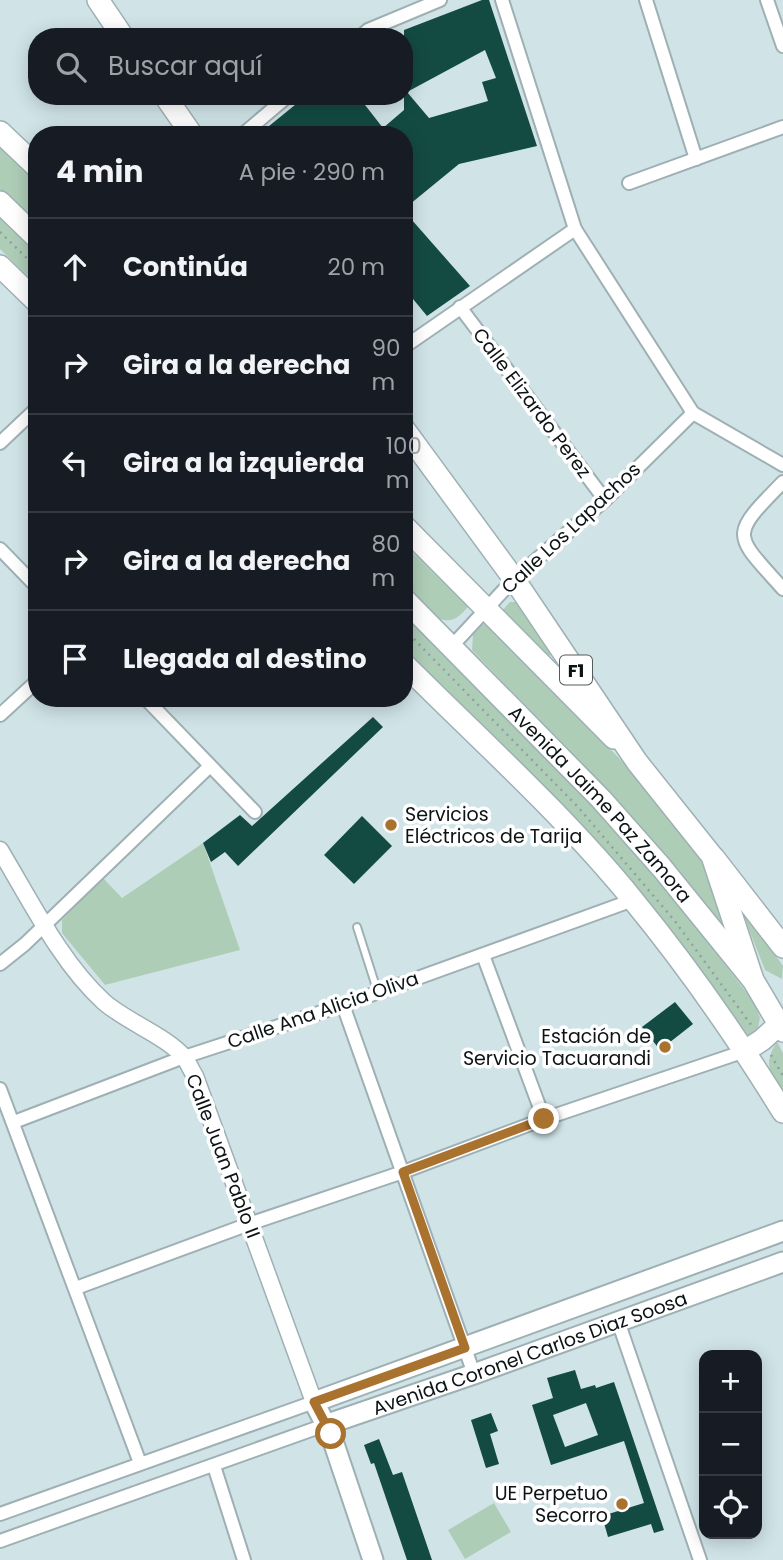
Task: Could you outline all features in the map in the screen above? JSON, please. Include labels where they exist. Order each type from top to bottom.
[{"type":"main road","points":[[99,0],[117,28]]},
{"type":"main road","points":[[170,105],[186,126]]},
{"type":"main road","points":[[0,132],[28,158]]},
{"type":"main road","points":[[0,202],[28,229]]},
{"type":"main road","points":[[0,265],[28,293]]},
{"type":"main road","name":"F1","points":[[413,441],[514,579],[637,762],[712,856],[753,980]]},
{"type":"main road","points":[[413,535],[637,762]]},
{"type":"main road","name":"Avenida Jaime Paz Zamora","points":[[413,608],[601,799],[662,868],[753,980],[781,1025],[745,1051]]},
{"type":"main road","name":"Avenida Jaime Paz Zamora","points":[[413,673],[567,827],[633,900],[745,1051],[783,1112]]},
{"type":"main road","points":[[712,856],[783,947]]},
{"type":"main road","name":"Avenida Coronel Carlos Diaz Soosa","points":[[314,1402],[783,1231]]},
{"type":"main road","name":"Avenida Coronel Carlos Diaz Soosa","points":[[325,1424],[474,1374],[783,1262]]},
{"type":"main road","points":[[314,1402],[331,1434],[373,1560]]},
{"type":"street","points":[[374,28],[440,0]]},
{"type":"street","points":[[502,0],[575,229],[693,413],[783,466]]},
{"type":"street","points":[[646,0],[696,159]]},
{"type":"street","points":[[767,0],[783,47]]},
{"type":"street","points":[[253,126],[277,105]]},
{"type":"street","points":[[629,183],[783,127]]},
{"type":"street","points":[[413,341],[575,229]]},
{"type":"street","name":"Calle Elizardo Perez","points":[[460,307],[605,500]]},
{"type":"street","name":"Calle Los Lapachos","points":[[452,646],[514,579],[605,500],[693,413]]},
{"type":"street","points":[[0,443],[28,417]]},
{"type":"street","points":[[783,482],[750,516],[743,531],[747,549],[783,589]]},
{"type":"street","points":[[0,549],[28,578]]},
{"type":"street","points":[[0,715],[28,689]]},
{"type":"street","points":[[154,707],[255,812]]},
{"type":"street","points":[[0,964],[45,925],[210,766]]},
{"type":"street","name":"Calle Juan Pablo II","points":[[0,850],[70,962],[103,1000],[184,1057],[195,1076],[314,1402]]},
{"type":"street","name":"Calle Ana Alicia Oliva","points":[[14,1122],[184,1057],[378,993],[633,900]]},
{"type":"street","points":[[483,955],[544,1119]]},
{"type":"street","points":[[343,1005],[474,1374]]},
{"type":"street","points":[[76,1288],[544,1119],[745,1051]]},
{"type":"street","points":[[0,1089],[140,1463]]},
{"type":"street","points":[[618,1321],[700,1560]]},
{"type":"street","name":"Avenida Coronel Carlos Diaz Soosa","points":[[0,1514],[314,1402]]},
{"type":"street","name":"Avenida Coronel Carlos Diaz Soosa","points":[[0,1541],[325,1424]]},
{"type":"street","points":[[214,1466],[244,1560]]},
{"type":"lane","points":[[357,926],[378,993]]},
{"type":"path","points":[[0,232],[28,259]]},
{"type":"green space","points":[[0,146],[28,173],[28,217],[0,190]]},
{"type":"green space","points":[[0,212],[28,239],[28,276],[0,249]]},
{"type":"green space","points":[[413,553],[468,607],[458,617],[449,620],[434,616],[413,598]]},
{"type":"green space","points":[[510,602],[517,602],[551,655],[544,658],[500,613]]},
{"type":"green space","points":[[413,618],[566,775],[665,887],[754,1002],[760,1018],[757,1033],[746,1039],[579,824],[413,657]]},
{"type":"green space","points":[[484,623],[620,759],[702,854],[730,933],[618,803],[472,650],[473,634]]},
{"type":"green space","points":[[203,843],[240,950],[105,985],[62,933],[62,920],[103,878],[122,898]]},
{"type":"green space","points":[[739,904],[783,966],[782,979],[765,970]]},
{"type":"green space","points":[[777,1042],[783,1053],[783,1097],[769,1064]]},
{"type":"green space","points":[[494,1503],[511,1532],[465,1559],[448,1530]]},
{"type":"building","points":[[482,0],[489,0],[537,146],[459,164],[413,202],[413,126],[385,126],[404,110],[404,105],[413,105],[413,99],[429,118],[488,101],[482,82],[496,78],[485,50],[413,89],[413,28],[409,28]]},
{"type":"building","points":[[295,105],[365,105],[381,126],[269,126]]},
{"type":"building","points":[[413,221],[470,286],[427,316],[413,299]]},
{"type":"building","points":[[373,717],[383,727],[238,866],[225,852],[211,862],[203,843],[240,815],[252,826]]},
{"type":"building","points":[[362,816],[392,846],[354,884],[324,855]]},
{"type":"building","points":[[675,1002],[693,1024],[660,1050],[642,1027]]},
{"type":"building","points":[[575,1370],[581,1389],[595,1385],[596,1388],[614,1382],[664,1530],[654,1533],[651,1524],[608,1537],[602,1516],[644,1503],[624,1441],[551,1465],[532,1405],[553,1398],[547,1378]],"holes":[[[586,1403],[598,1435],[565,1447],[553,1415]]]},
{"type":"building","points":[[491,1413],[498,1431],[490,1434],[499,1464],[486,1468],[471,1420]]},
{"type":"building","points":[[379,1439],[393,1475],[402,1472],[432,1560],[407,1560],[374,1463],[371,1464],[364,1445]]},
{"type":"place","name":"Servicios Eléctricos de Tarija","points":[[391,825]]},
{"type":"place","name":"Estación de Servicio Tacuarandi","points":[[665,1047]]},
{"type":"place","name":"UE Perpetuo Secorro","points":[[622,1504]]},
{"type":"route","points":[[331,1434],[314,1402],[465,1348],[403,1172],[544,1119]]}]
